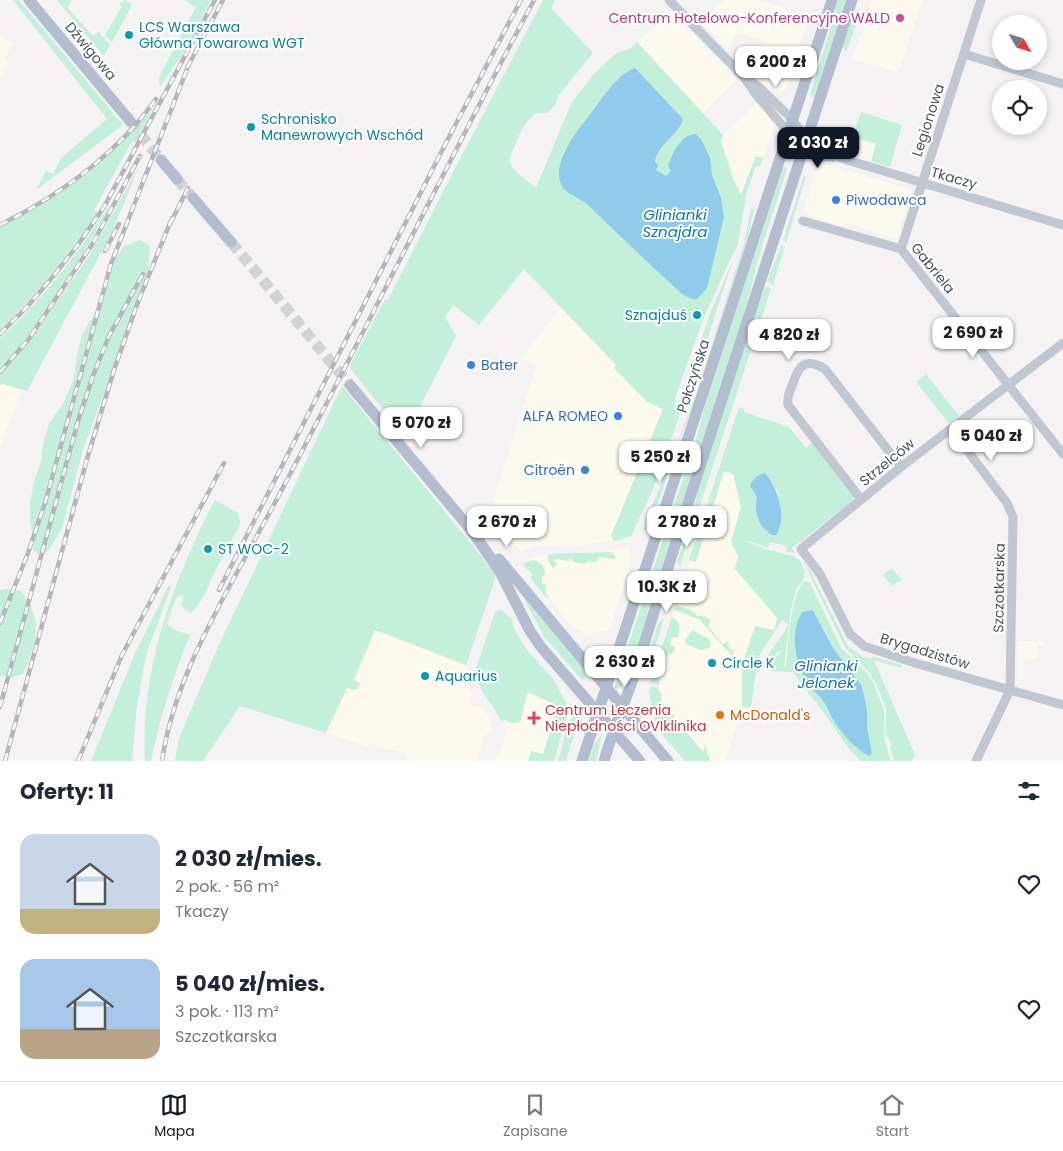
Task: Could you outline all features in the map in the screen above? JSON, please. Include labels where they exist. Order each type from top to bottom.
[{"type":"main road","name":"Dźwigowa","points":[[28,0],[130,121]]},
{"type":"main road","name":"Połczyńska","points":[[582,761],[832,0]]},
{"type":"main road","points":[[604,761],[613,730],[624,706],[690,494],[852,0]]},
{"type":"main road","points":[[161,160],[177,178]]},
{"type":"main road","points":[[193,198],[231,242]]},
{"type":"main road","points":[[350,385],[472,531],[509,571],[624,706],[668,761]]},
{"type":"main road","points":[[472,531],[499,570],[530,631],[541,647],[640,761]]},
{"type":"street","points":[[669,0],[744,77],[754,92],[788,132],[802,153]]},
{"type":"street","name":"Legionowa","points":[[901,249],[981,0]]},
{"type":"street","points":[[964,54],[1063,84]]},
{"type":"street","name":"Tkaczy","points":[[744,77],[759,87],[792,119],[806,140],[838,157],[1063,225]]},
{"type":"street","name":"Tkaczy","points":[[802,153],[814,156],[838,157]]},
{"type":"street","name":"Gabriela","points":[[803,221],[901,249],[1063,454]]},
{"type":"street","name":"Strzelców","points":[[801,549],[901,467],[1063,344]]},
{"type":"street","points":[[861,500],[788,405],[788,396],[798,369],[804,364],[825,369],[901,467]]},
{"type":"street","name":"Szczotkarska","points":[[951,429],[1007,503],[1013,517],[1010,690],[976,761]]},
{"type":"street","name":"Brygadzistów","points":[[801,549],[820,574],[850,634],[864,646],[915,663],[1063,705]]},
{"type":"shaded area","points":[[724,0],[758,0],[809,17],[785,91],[781,94],[770,91],[743,64],[766,41],[737,32],[729,50],[702,22]]},
{"type":"shaded area","points":[[872,0],[922,0],[898,73],[853,59]]},
{"type":"shaded area","points":[[667,13],[684,25],[737,80],[703,113],[637,42]]},
{"type":"shaded area","points":[[0,36],[13,43],[4,60],[8,62],[0,77]]},
{"type":"shaded area","points":[[758,102],[769,116],[773,127],[763,158],[757,157],[741,195],[734,181],[721,141],[723,135]]},
{"type":"shaded area","points":[[853,137],[876,144],[871,161],[849,155]]},
{"type":"shaded area","points":[[819,163],[841,169],[841,171],[846,173],[849,171],[912,190],[896,239],[846,223],[842,226],[803,213]]},
{"type":"shaded area","points":[[561,308],[616,365],[614,369],[647,402],[663,409],[611,536],[614,541],[572,546],[536,545],[521,552],[489,513],[537,365],[521,358]]},
{"type":"shaded area","points":[[3,384],[22,390],[0,446],[0,385]]},
{"type":"shaded area","points":[[724,470],[734,474],[741,507],[731,542],[760,598],[777,618],[774,630],[755,626],[742,666],[742,707],[725,761],[710,761],[705,745],[703,752],[661,701],[659,690],[660,674],[665,657],[674,652],[675,648],[669,645],[672,637],[678,638],[679,625],[673,618],[690,560],[695,562]]},
{"type":"shaded area","points":[[630,548],[629,556],[631,562],[610,629],[587,635],[572,627],[549,599],[546,598],[531,579],[532,574],[523,565],[535,557],[543,555],[596,553]]},
{"type":"shaded area","points":[[375,629],[467,666],[465,673],[467,684],[472,694],[469,701],[474,707],[483,708],[490,719],[491,729],[490,733],[484,736],[476,761],[407,761],[407,754],[370,744],[368,747],[326,733],[347,688],[354,680]]},
{"type":"shaded area","points":[[1018,641],[1043,641],[1043,645],[1038,645],[1038,659],[1024,659],[1024,680],[1018,680]]},
{"type":"shaded area","points":[[527,692],[559,706],[543,754],[531,751],[528,761],[494,761],[496,754],[499,754],[507,732],[505,731],[504,720]]},
{"type":"green space","points":[[13,0],[19,0],[123,125],[36,190],[46,171],[53,174],[61,158],[107,119]]},
{"type":"green space","points":[[57,0],[71,0],[67,7],[93,36],[100,32],[110,44],[104,56]]},
{"type":"green space","points":[[125,0],[132,5],[112,42],[105,35],[122,6],[119,4]]},
{"type":"green space","points":[[184,0],[211,0],[182,55],[160,87],[159,77],[196,7]]},
{"type":"green space","points":[[543,0],[555,0],[551,8],[593,53],[558,96],[555,105],[547,113],[536,113],[531,117],[516,142],[509,160],[513,169],[536,188],[571,104],[593,75],[615,54],[631,48],[637,42],[723,135],[721,141],[734,181],[741,194],[756,156],[763,158],[761,164],[755,168],[747,192],[737,247],[704,317],[675,398],[675,405],[680,412],[651,494],[631,536],[614,541],[611,536],[663,409],[647,402],[614,368],[616,365],[524,269],[479,325],[453,305],[445,317],[456,336],[404,435],[349,367],[385,299],[388,300]]},
{"type":"green space","points":[[838,0],[846,0],[815,98],[810,94]]},
{"type":"green space","points":[[852,21],[857,23],[846,52],[842,46]]},
{"type":"green space","points":[[154,107],[137,143],[132,141],[94,210],[98,213],[52,273],[0,330],[0,228],[45,203],[84,176],[120,145]]},
{"type":"green space","points":[[861,112],[902,125],[890,167],[871,161],[876,144],[853,137]]},
{"type":"green space","points":[[781,164],[787,169],[761,250],[744,314],[649,607],[633,666],[624,658],[698,433],[707,396]]},
{"type":"green space","points":[[139,166],[113,230],[27,391],[3,384],[0,385],[0,375],[27,345],[89,256]]},
{"type":"green space","points":[[804,175],[806,176],[786,243],[783,240]]},
{"type":"green space","points":[[112,202],[85,249],[43,313],[23,342],[0,367],[0,338],[46,291],[74,256]]},
{"type":"green space","points":[[751,208],[754,209],[749,233],[696,399],[678,443],[652,521],[648,528],[643,531],[646,518],[696,395],[744,244]]},
{"type":"green space","points":[[140,240],[150,246],[148,272],[83,450],[62,528],[50,548],[40,555],[33,550],[30,503],[49,424],[64,402],[74,378],[82,335],[98,307],[109,282],[115,259],[124,246]]},
{"type":"green space","points":[[781,246],[785,247],[773,285],[767,281]]},
{"type":"green space","points":[[733,260],[685,406],[680,403],[680,398],[712,309]]},
{"type":"green space","points":[[767,287],[771,289],[680,566],[677,562],[692,515],[694,516],[696,511],[694,510],[697,491],[753,317]]},
{"type":"green space","points":[[926,374],[959,416],[949,423],[916,382]]},
{"type":"green space","points":[[342,386],[495,573],[495,579],[466,665],[375,630],[354,680],[360,683],[358,688],[355,690],[347,688],[326,733],[240,706],[203,761],[175,761],[179,738],[218,647]]},
{"type":"green space","points":[[739,407],[744,409],[744,412],[789,427],[806,448],[814,442],[854,496],[853,501],[792,548],[795,553],[786,552],[787,546],[770,542],[768,548],[748,542],[762,548],[793,556],[800,561],[805,572],[804,578],[797,588],[791,609],[784,666],[786,666],[794,602],[802,583],[807,581],[810,583],[841,648],[866,672],[875,686],[884,710],[885,741],[891,761],[861,761],[849,749],[794,672],[771,671],[775,659],[780,652],[778,651],[773,658],[768,655],[788,624],[782,620],[760,654],[751,707],[742,707],[742,666],[755,626],[774,630],[777,618],[735,569],[738,556],[731,542],[741,507],[733,474],[724,471],[696,562],[689,560]],"holes":[[[750,486],[777,490],[781,517],[768,533],[758,516],[756,507],[757,497]],[[812,610],[833,648],[862,686],[872,753],[859,750],[847,738],[832,718],[825,704],[809,685],[799,617],[802,612]]]},
{"type":"green space","points":[[215,500],[238,513],[239,527],[195,609],[188,612],[181,605],[184,597],[179,595],[176,598],[167,624],[175,630],[190,635],[158,728],[151,761],[145,761],[148,693],[162,626],[186,562]]},
{"type":"green space","points":[[610,552],[614,554],[616,559],[599,557],[597,562],[587,561],[586,564],[573,562],[573,559],[569,559],[569,561],[555,559],[554,562],[557,563],[553,569],[547,558],[549,554]]},
{"type":"green space","points":[[533,560],[543,567],[545,575],[542,576],[542,584],[546,584],[546,593],[549,599],[531,579],[532,574],[523,565]]},
{"type":"green space","points":[[804,563],[814,576],[848,646],[863,657],[873,659],[872,656],[902,665],[901,668],[874,660],[915,755],[912,761],[894,761],[890,747],[892,745],[886,735],[886,709],[877,686],[868,671],[846,649]]},
{"type":"green space","points":[[891,568],[902,579],[892,586],[883,575]]},
{"type":"green space","points":[[678,573],[668,605],[666,598],[673,574]]},
{"type":"green space","points":[[684,574],[686,575],[677,606],[691,610],[699,617],[701,615],[711,620],[708,626],[723,644],[729,641],[730,650],[734,649],[732,656],[699,619],[674,610]]},
{"type":"green space","points":[[169,585],[171,587],[146,655],[137,706],[132,761],[91,761],[136,651]]},
{"type":"green space","points":[[0,590],[21,591],[26,598],[35,618],[36,633],[32,651],[23,674],[12,677],[0,677]]},
{"type":"green space","points":[[527,600],[587,672],[583,681],[545,638],[525,601]]},
{"type":"green space","points":[[500,609],[512,619],[514,628],[526,649],[554,680],[567,705],[567,714],[554,761],[528,761],[531,751],[543,754],[558,706],[528,692],[520,722],[514,724],[504,720],[501,721],[478,681],[477,666],[495,612]]},
{"type":"green space","points":[[672,617],[679,626],[678,638],[672,637],[670,645],[675,647],[673,653],[665,657],[659,685],[650,683]]},
{"type":"green space","points":[[664,618],[647,674],[642,673],[659,622]]},
{"type":"green space","points":[[692,630],[709,639],[711,644],[709,648],[700,650],[686,644],[685,640]]},
{"type":"green space","points":[[621,667],[630,676],[617,689],[614,688]]},
{"type":"green space","points":[[652,686],[661,693],[661,701],[668,710],[653,713],[649,691]]},
{"type":"green space","points":[[579,711],[580,715],[566,761],[558,761],[569,721]]},
{"type":"green space","points":[[670,712],[703,752],[705,744],[710,761],[685,761],[665,738],[654,718],[655,716]]},
{"type":"green space","points":[[602,734],[596,761],[589,761],[594,744]]},
{"type":"water","name":"Glinianki Sznajdra","points":[[635,68],[683,119],[678,130],[660,150],[655,162],[658,165],[656,170],[666,176],[671,171],[668,166],[678,146],[686,137],[696,134],[701,139],[710,158],[712,175],[721,198],[724,217],[707,288],[697,299],[692,299],[682,294],[588,205],[564,189],[560,181],[560,165],[572,139],[615,82],[628,71]]},
{"type":"water","points":[[765,473],[780,503],[781,520],[776,535],[767,532],[760,523],[756,508],[757,497],[750,486],[756,477]]},
{"type":"water","name":"Glinianki Jelonek","points":[[812,610],[833,648],[862,686],[872,753],[869,756],[848,740],[839,729],[822,699],[805,678],[797,659],[795,640],[798,621],[802,612]]},
{"type":"tunnel","points":[[130,121],[161,160]]},
{"type":"tunnel","points":[[177,179],[193,198]]},
{"type":"tunnel","points":[[231,242],[350,385]]},
{"type":"railway","points":[[0,334],[27,307],[55,274],[104,207],[215,0]]},
{"type":"railway","points":[[187,68],[223,0]]},
{"type":"railway","points":[[219,590],[450,135],[521,0]]},
{"type":"railway","points":[[162,761],[173,712],[200,643],[292,470],[534,0]]},
{"type":"railway","points":[[0,623],[28,553],[45,503],[111,264],[189,64]]},
{"type":"railway","points":[[0,225],[44,200],[86,171],[124,138],[156,99]]},
{"type":"railway","points":[[0,372],[28,340],[93,243],[140,156]]},
{"type":"railway","points":[[170,224],[188,188]]},
{"type":"railway","points":[[5,761],[87,459],[114,370],[138,302],[172,218]]},
{"type":"railway","points":[[105,251],[119,224]]},
{"type":"railway","points":[[0,707],[78,421],[109,336],[143,274]]},
{"type":"railway","points":[[78,761],[122,655],[224,463]]},
{"type":"place","name":"Centrum Hotelowo-Konferencyjne WALD","points":[[900,18]]},
{"type":"place","name":"LCS Warszawa Główna Towarowa WGT","points":[[129,35]]},
{"type":"place","name":"Schronisko Manewrowych Wschód","points":[[251,127]]},
{"type":"place","name":"Piwodawca","points":[[836,200]]},
{"type":"place","name":"Sznajduś","points":[[697,315]]},
{"type":"place","name":"Bater","points":[[471,365]]},
{"type":"place","name":"ALFA ROMEO","points":[[618,416]]},
{"type":"place","name":"Citroën","points":[[585,470]]},
{"type":"place","name":"ST WOC-2","points":[[208,549]]},
{"type":"place","name":"Circle K","points":[[712,663]]},
{"type":"place","name":"Aquarius","points":[[425,676]]},
{"type":"place","name":"McDonald's","points":[[720,715]]},
{"type":"place","name":"Centrum Leczenia Niepłodności OVIklinika","points":[[534,718]]}]
